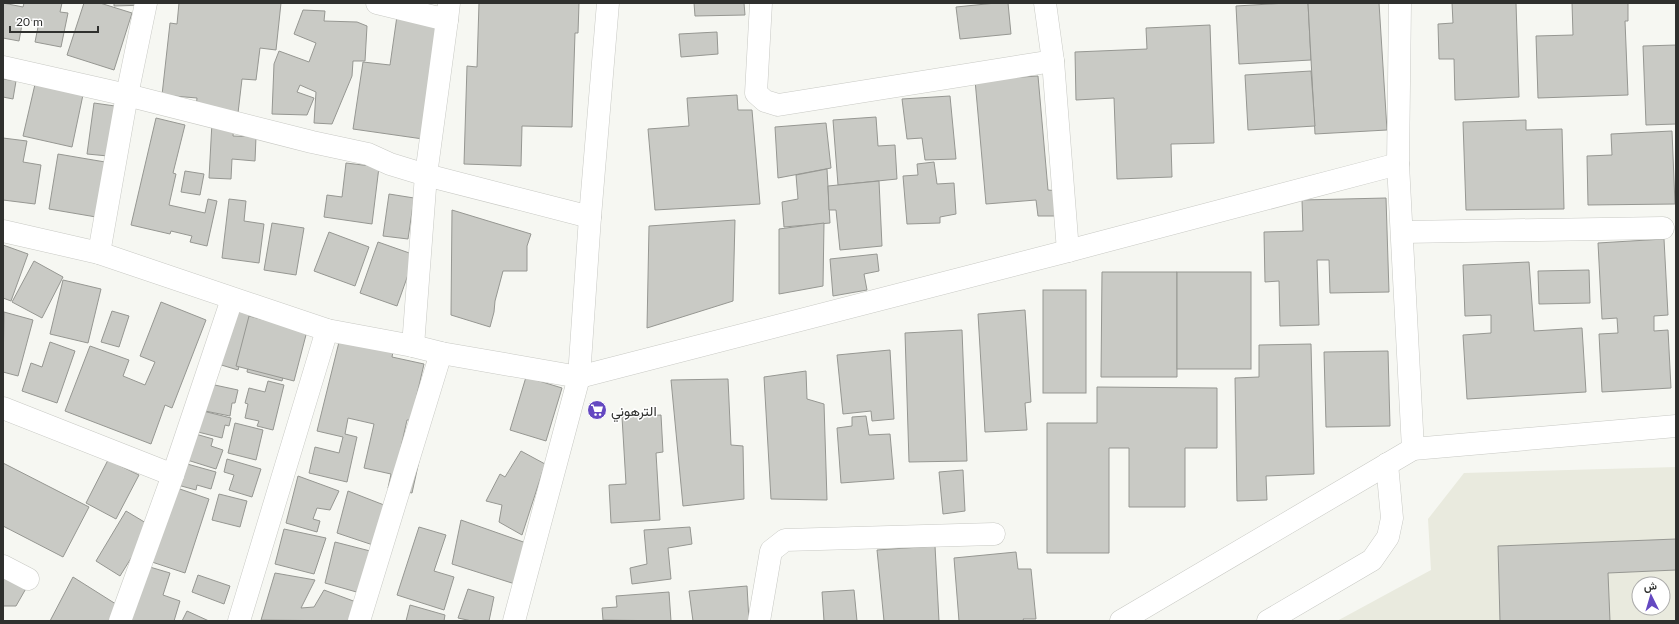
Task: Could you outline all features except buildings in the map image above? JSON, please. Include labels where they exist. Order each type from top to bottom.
[{"type":"street","points":[[99,253],[127,95],[146,3]]},
{"type":"street","points":[[377,3],[448,11],[426,175],[413,346]]},
{"type":"street","points":[[514,621],[579,377],[590,217],[608,3]]},
{"type":"street","points":[[761,3],[756,93],[765,101],[778,105],[1053,61]]},
{"type":"street","points":[[1045,3],[1053,61],[1068,251]]},
{"type":"street","points":[[1400,3],[1398,164],[1403,232],[1413,449]]},
{"type":"street","points":[[3,68],[127,95],[312,142],[368,154],[390,164],[426,175],[590,217]]},
{"type":"street","points":[[3,231],[99,253],[327,330],[413,346],[441,353],[579,377],[1398,164]]},
{"type":"street","points":[[1403,232],[1663,228]]},
{"type":"street","points":[[120,621],[173,475],[232,299]]},
{"type":"street","points":[[238,621],[327,330]]},
{"type":"street","points":[[359,621],[441,353]]},
{"type":"street","points":[[3,408],[173,475]]},
{"type":"street","points":[[1121,621],[1413,449],[1676,426]]},
{"type":"street","points":[[1268,621],[1372,560],[1388,537],[1392,518],[1387,464]]},
{"type":"street","points":[[759,621],[771,551],[777,544],[785,540],[994,534]]},
{"type":"street","points":[[3,566],[28,579]]},
{"type":"shaded area","points":[[1676,467],[1676,621],[1337,621],[1431,570],[1428,519],[1464,473]]},
{"type":"place","name":"الترهوني","points":[[597,410]]}]
